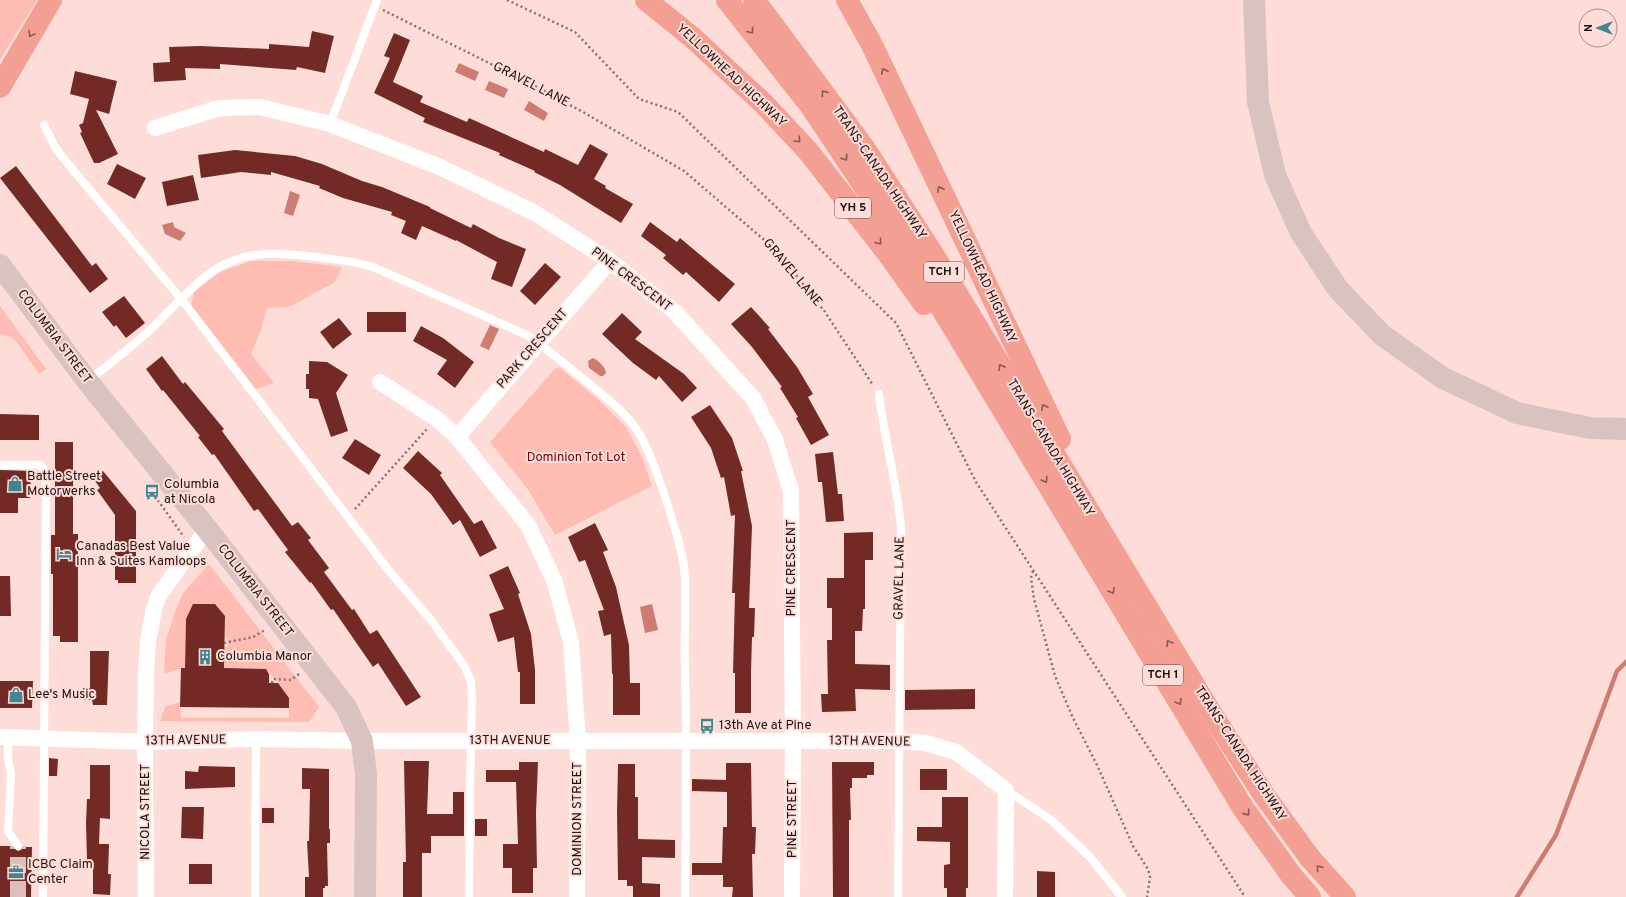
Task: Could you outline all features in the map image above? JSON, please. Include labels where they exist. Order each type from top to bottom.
[{"type":"highway","points":[[0,87],[51,0]]},
{"type":"highway","name":"YELLOWHEAD HIGHWAY","points":[[646,0],[704,48],[764,104],[808,151],[889,255],[1025,446]]},
{"type":"highway","name":"TRANS-CANADA HIGHWAY","points":[[727,0],[810,106],[904,246],[1243,808],[1291,875],[1310,897]]},
{"type":"highway","name":"TRANS-CANADA HIGHWAY","points":[[754,0],[865,149],[936,259],[1211,713],[1264,795],[1310,858],[1345,897]]},
{"type":"highway","name":"YELLOWHEAD HIGHWAY","points":[[847,0],[872,45],[1116,556]]},
{"type":"main road","points":[[1254,0],[1258,102],[1275,175],[1301,233],[1338,289],[1382,335],[1443,378],[1517,412],[1590,428],[1626,428]]},
{"type":"main road","name":"COLUMBIA STREET","points":[[0,265],[88,382],[207,529],[346,707],[362,741],[366,774],[365,897]]},
{"type":"street","name":"PINE CRESCENT","points":[[155,128],[219,108],[260,107],[330,124],[440,167],[535,213],[610,261],[674,311],[753,398],[775,440],[791,491],[793,741]]},
{"type":"street","name":"PARK CRESCENT","points":[[457,437],[610,261]]},
{"type":"street","name":"DOMINION STREET","points":[[380,382],[437,419],[457,437],[528,525],[554,580],[571,642],[578,741],[577,897]]},
{"type":"street","name":"NICOLA STREET","points":[[146,897],[145,742],[148,641],[154,609],[159,595],[166,583],[207,529]]},
{"type":"street","name":"13TH AVENUE","points":[[4,737],[145,742],[256,740],[687,742],[899,741],[926,743],[956,752],[1006,790]]},
{"type":"street","name":"PINE STREET","points":[[792,897],[793,741]]},
{"type":"street","points":[[1006,790],[1006,897]]},
{"type":"lane","points":[[330,124],[376,3]]},
{"type":"lane","points":[[44,125],[55,147],[64,159],[182,300],[390,572],[431,620],[465,667],[470,682],[472,698],[469,897]]},
{"type":"lane","points":[[88,382],[148,331],[182,300],[191,289],[216,269],[232,261],[262,253],[358,262],[373,267],[527,335],[599,392],[624,415],[638,433],[658,474],[683,558],[685,578],[687,742],[685,897]]},
{"type":"lane","name":"GRAVEL LANE","points":[[879,394],[883,423],[899,503],[901,527],[898,897]]},
{"type":"lane","points":[[0,465],[40,465],[46,473],[43,897]]},
{"type":"lane","points":[[4,737],[11,773],[8,831],[18,846]]},
{"type":"lane","points":[[255,897],[256,740]]},
{"type":"lane","points":[[1006,790],[1050,819],[1090,857],[1122,897]]},
{"type":"path","points":[[507,0],[575,32],[639,99],[678,112],[896,323],[976,482],[1245,897]]},
{"type":"path","name":"GRAVEL LANE","points":[[376,3],[583,112],[684,171],[777,251],[825,312],[879,394]]},
{"type":"path","points":[[348,516],[437,419]]},
{"type":"path","points":[[1033,570],[1031,578],[1034,599],[1055,676],[1133,846],[1148,869],[1150,876],[1147,897]]},
{"type":"path","points":[[224,643],[253,637],[279,621]]},
{"type":"path","points":[[272,683],[273,679],[291,680],[313,664]]},
{"type":"green space","points":[[0,0],[37,0],[0,59]]},
{"type":"green space","points":[[251,261],[293,261],[342,267],[335,282],[289,307],[267,308],[261,330],[251,354],[274,383],[256,389],[191,305],[194,292],[220,272]]},
{"type":"green space","points":[[0,306],[46,369],[39,374],[16,341],[11,337],[0,335]]},
{"type":"green space","name":"Dominion Tot Lot","points":[[559,367],[600,401],[626,427],[642,457],[652,486],[555,535],[529,491],[490,442],[555,369]]},
{"type":"green space","points":[[209,564],[319,707],[309,722],[160,721],[165,707],[180,702],[181,718],[289,718],[289,698],[277,688],[278,683],[266,669],[224,668],[224,647],[228,647],[227,637],[225,637],[225,616],[215,604],[193,604],[186,619],[185,668],[164,673],[166,640],[175,612],[183,593]]},
{"type":"shaded area","points":[[459,63],[479,72],[475,81],[455,72]]},
{"type":"shaded area","points":[[489,81],[508,89],[504,98],[485,90]]},
{"type":"shaded area","points":[[529,101],[548,113],[544,121],[524,110]]},
{"type":"shaded area","points":[[290,191],[300,195],[293,216],[284,213]]},
{"type":"shaded area","points":[[173,222],[174,227],[186,233],[180,241],[165,234],[162,225]]},
{"type":"shaded area","points":[[490,325],[499,329],[489,350],[480,346]]},
{"type":"shaded area","points":[[593,358],[605,369],[606,373],[603,376],[600,376],[589,368],[588,361]]},
{"type":"shaded area","points":[[652,604],[658,630],[645,633],[640,607]]},
{"type":"building","points":[[312,31],[334,36],[325,73],[297,67],[296,70],[220,64],[220,69],[185,68],[186,80],[154,82],[153,63],[170,62],[169,47],[200,46],[269,49],[269,44],[309,47]]},
{"type":"building","points":[[394,33],[410,40],[393,82],[423,96],[420,102],[467,122],[469,118],[544,152],[545,149],[578,165],[590,144],[608,154],[594,179],[606,186],[605,188],[633,204],[621,223],[560,185],[534,172],[535,171],[499,155],[500,153],[423,122],[425,118],[374,93],[390,58],[384,56]]},
{"type":"building","points":[[75,71],[117,81],[109,114],[96,110],[118,154],[99,163],[94,163],[80,133],[82,132],[79,125],[83,123],[89,99],[70,94]]},
{"type":"building","points":[[235,150],[295,156],[322,164],[430,207],[471,228],[473,224],[499,238],[526,249],[512,287],[491,279],[497,262],[456,240],[422,226],[416,240],[401,233],[406,221],[391,215],[392,212],[343,198],[319,188],[320,186],[271,172],[271,175],[241,172],[201,178],[198,155]]},
{"type":"building","points":[[117,164],[146,178],[135,199],[107,184]]},
{"type":"building","points":[[16,166],[92,266],[96,263],[108,279],[90,293],[0,178]]},
{"type":"building","points":[[193,175],[199,200],[167,206],[162,182]]},
{"type":"building","points":[[650,222],[677,242],[680,238],[735,284],[719,302],[686,272],[683,275],[663,258],[666,255],[641,236]]},
{"type":"building","points":[[545,263],[561,277],[535,305],[520,291]]},
{"type":"building","points":[[124,296],[145,323],[126,338],[116,325],[114,327],[102,312]]},
{"type":"building","points":[[751,307],[770,328],[768,329],[797,367],[813,394],[808,397],[829,435],[811,445],[796,418],[798,417],[780,388],[782,387],[752,347],[731,324]]},
{"type":"building","points":[[367,312],[406,312],[406,332],[367,332]]},
{"type":"building","points":[[622,313],[642,332],[635,339],[684,374],[697,388],[682,402],[659,376],[656,380],[633,363],[602,334]]},
{"type":"building","points":[[339,318],[352,334],[333,349],[320,332]]},
{"type":"building","points":[[421,326],[443,338],[474,362],[455,388],[437,374],[447,360],[413,341]]},
{"type":"building","points":[[162,356],[183,384],[185,382],[224,429],[222,431],[292,526],[298,522],[311,538],[308,540],[329,568],[324,572],[352,610],[354,609],[370,634],[377,630],[421,697],[406,706],[378,663],[373,667],[333,609],[331,610],[311,582],[310,583],[285,552],[288,550],[258,509],[254,511],[214,454],[212,455],[198,437],[200,436],[163,390],[162,391],[146,369]]},
{"type":"building","points":[[309,361],[327,362],[348,375],[336,393],[348,431],[331,437],[318,399],[309,398],[309,389],[306,389],[306,374],[309,374]]},
{"type":"building","points":[[710,405],[732,438],[743,471],[741,471],[752,526],[749,608],[755,608],[754,637],[752,637],[751,713],[735,713],[735,673],[733,673],[735,593],[732,593],[735,515],[731,516],[724,477],[721,478],[711,448],[691,417]]},
{"type":"building","points":[[0,414],[39,415],[39,440],[0,440]]},
{"type":"building","points":[[355,439],[381,455],[369,475],[342,458]]},
{"type":"building","name":"Canadas Best Value Inn & Suites Kamloops","points":[[55,442],[73,442],[73,534],[78,534],[78,642],[60,642],[60,636],[53,636],[53,574],[51,574],[51,535],[55,535]]},
{"type":"building","points":[[418,451],[442,473],[440,475],[474,524],[482,520],[497,548],[480,557],[460,520],[453,525],[431,494],[403,468]]},
{"type":"building","points":[[833,452],[838,494],[842,494],[844,521],[826,522],[822,482],[818,482],[815,454]]},
{"type":"building","name":"Battle Street Motorwerks","points":[[0,470],[31,471],[30,498],[18,498],[18,513],[0,513]]},
{"type":"building","name":"Canadas Best Value Inn & Suites Kamloops","points":[[103,471],[136,511],[136,583],[118,583],[118,580],[115,580],[115,515],[97,490],[100,488],[93,478]]},
{"type":"building","points":[[595,523],[608,550],[603,552],[616,587],[629,645],[630,683],[640,683],[640,715],[613,715],[611,634],[604,636],[598,611],[604,610],[585,560],[579,562],[568,537]]},
{"type":"building","points":[[873,532],[873,560],[865,560],[865,609],[863,609],[862,631],[855,631],[855,664],[890,665],[890,690],[855,689],[856,711],[822,712],[821,694],[828,694],[827,640],[832,640],[832,608],[827,608],[827,578],[844,578],[844,533]]},
{"type":"building","points":[[508,566],[520,593],[518,594],[531,634],[535,670],[535,704],[520,704],[520,672],[518,672],[514,637],[498,642],[489,614],[504,609],[489,575]]},
{"type":"building","points":[[0,576],[10,576],[11,616],[0,616]]},
{"type":"building","name":"Columbia Manor","points":[[193,604],[215,604],[225,616],[224,668],[266,669],[269,674],[269,683],[278,683],[289,698],[289,708],[180,707],[181,668],[185,668],[186,619]]},
{"type":"building","points":[[90,651],[109,651],[107,705],[93,705],[92,700],[83,700],[83,688],[90,688]]},
{"type":"building","name":"Lee's Music","points":[[0,681],[33,681],[32,708],[0,708]]},
{"type":"building","points":[[975,689],[975,709],[905,710],[905,690]]},
{"type":"building","points":[[49,758],[58,759],[57,776],[49,776]]},
{"type":"building","points":[[404,761],[429,761],[427,814],[453,814],[453,792],[464,792],[464,836],[431,836],[431,853],[422,853],[422,897],[403,897],[403,862],[406,862]]},
{"type":"building","points":[[519,762],[538,762],[536,813],[537,868],[533,868],[533,893],[512,893],[512,868],[503,868],[503,844],[518,844],[516,782],[486,782],[486,770],[519,770]]},
{"type":"building","points":[[832,762],[874,762],[874,775],[867,775],[867,778],[852,778],[852,788],[850,788],[851,820],[849,820],[849,897],[833,897]]},
{"type":"building","points":[[726,763],[751,763],[752,827],[756,827],[755,854],[752,854],[753,897],[732,897],[733,887],[723,887],[723,875],[692,875],[692,863],[722,863],[723,827],[727,827],[727,792],[692,791],[692,779],[726,780]]},
{"type":"building","points":[[618,764],[635,764],[635,797],[638,797],[638,839],[675,840],[675,858],[642,857],[642,883],[660,884],[660,897],[633,897],[633,886],[627,886],[627,880],[618,880]]},
{"type":"building","points":[[90,765],[110,765],[110,819],[100,818],[99,844],[109,844],[108,874],[111,874],[110,895],[93,894],[93,861],[87,861],[86,823],[87,799],[90,799]]},
{"type":"building","points":[[199,766],[235,767],[235,787],[185,789],[185,771],[198,772]]},
{"type":"building","points":[[302,768],[329,769],[330,843],[327,843],[328,886],[323,888],[323,897],[305,897],[305,877],[309,877],[307,841],[309,841],[310,789],[302,789]]},
{"type":"building","points":[[920,769],[947,769],[947,790],[920,790]]},
{"type":"building","points":[[942,797],[968,797],[968,888],[966,888],[966,897],[947,897],[947,888],[944,888],[944,865],[950,864],[950,842],[917,841],[917,827],[942,827]]},
{"type":"building","points":[[182,807],[204,807],[203,839],[181,838]]},
{"type":"building","points":[[262,808],[274,808],[274,823],[262,823]]},
{"type":"building","points":[[475,819],[487,819],[487,836],[475,836]]},
{"type":"building","name":"ICBC Claim Center","points":[[0,846],[12,846],[18,851],[23,847],[32,847],[31,897],[0,897]]},
{"type":"building","points":[[189,864],[212,864],[212,884],[189,884]]},
{"type":"building","points":[[1037,871],[1055,872],[1055,897],[1037,897]]},
{"type":"waterway","points":[[1517,897],[1556,835],[1617,671],[1626,662]]},
{"type":"tunnel","points":[[18,846],[18,897]]},
{"type":"place","name":"Battle Street Motorwerks","points":[[15,484]]},
{"type":"place","name":"Columbia at Nicola","points":[[152,492]]},
{"type":"place","name":"Canadas Best Value Inn & Suites Kamloops","points":[[64,554]]},
{"type":"place","name":"Columbia Manor","points":[[205,657]]},
{"type":"place","name":"Lee's Music","points":[[16,695]]},
{"type":"place","name":"13th Ave at Pine","points":[[707,726]]},
{"type":"place","name":"ICBC Claim Center","points":[[16,872]]}]
